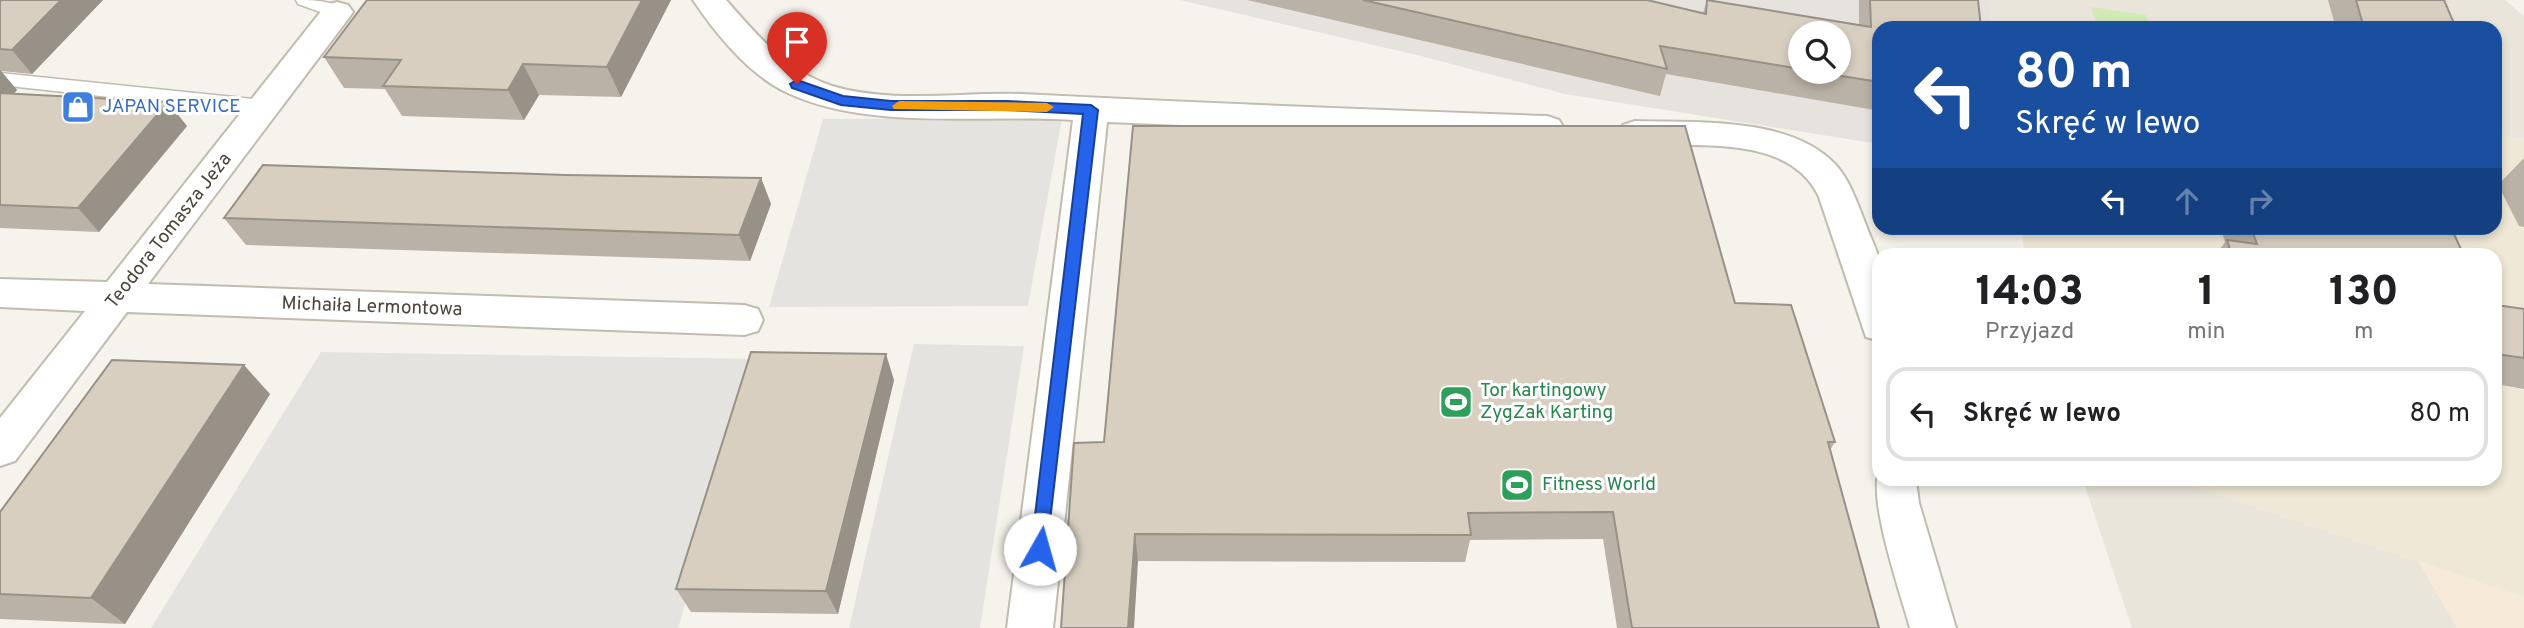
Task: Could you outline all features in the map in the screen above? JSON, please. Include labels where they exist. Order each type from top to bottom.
[{"type":"street","points":[[709,0],[770,66],[797,84],[841,100],[891,106],[1006,105],[1592,131],[1749,139],[1784,147],[1810,159],[1825,175],[1836,196],[1872,292]]},
{"type":"street","name":"Teodora Tomasza Jeża","points":[[0,449],[264,107],[321,6]]},
{"type":"street","points":[[1030,628],[1091,110]]},
{"type":"street","name":"Michaiła Lermontowa","points":[[0,293],[744,320]]},
{"type":"street","points":[[1896,486],[1898,503],[1933,628]]},
{"type":"lane","points":[[0,79],[264,107]]},
{"type":"shaded area","points":[[1180,0],[1988,0],[1991,21],[1872,21],[1872,143],[1565,94],[1421,56]]},
{"type":"shaded area","points":[[1988,0],[2505,0],[2524,16],[2524,139],[2502,136],[2502,21],[1991,21]]},
{"type":"shaded area","points":[[1062,118],[1028,306],[769,307],[823,119]]},
{"type":"shaded area","points":[[2502,136],[2524,139],[2524,597],[2193,486],[2502,486],[2502,248],[2024,248],[2022,235],[2502,235]]},
{"type":"shaded area","points":[[914,344],[1024,346],[980,628],[849,628]]},
{"type":"shaded area","points":[[321,352],[761,359],[678,628],[151,628]]},
{"type":"shaded area","points":[[2085,486],[2193,486],[2419,562],[2457,628],[2132,628]]},
{"type":"shaded area","points":[[2419,562],[2524,597],[2524,628],[2457,628]]},
{"type":"green space","points":[[2091,7],[2146,15],[2148,21],[2096,21]]},
{"type":"building","points":[[1,0],[61,0],[12,50],[0,49]]},
{"type":"building","points":[[367,0],[642,0],[607,67],[523,64],[508,90],[383,86],[401,60],[324,57]]},
{"type":"building","points":[[1363,0],[1647,0],[1706,14],[1707,0],[1835,21],[1788,21],[1788,67],[1660,46],[1667,69]]},
{"type":"building","points":[[1870,0],[1978,0],[1980,21],[1872,21],[1872,81],[1851,77],[1851,24],[1871,27]]},
{"type":"building","points":[[2356,0],[2444,0],[2453,21],[2362,21]]},
{"type":"building","points":[[0,93],[168,102],[78,208],[0,205]]},
{"type":"building","name":"Tor kartingowy ZygZak Karting","points":[[1133,126],[1685,126],[1735,303],[1791,305],[1835,442],[1828,442],[1879,628],[1632,628],[1613,512],[1468,513],[1471,535],[1135,534],[1128,628],[1061,628],[1074,443],[1104,442]]},
{"type":"building","points":[[263,165],[565,175],[761,178],[739,235],[224,218]]},
{"type":"building","points":[[2254,235],[2454,235],[2460,248],[2230,248],[2227,240],[2257,244]]},
{"type":"building","points":[[2502,306],[2524,309],[2524,358],[2502,355]]},
{"type":"building","points":[[751,352],[886,354],[826,591],[676,589]]},
{"type":"building","points":[[112,360],[244,365],[91,598],[0,594],[0,512]]},
{"type":"slow traffic","points":[[899,106],[1047,107]]},
{"type":"place","name":"JAPAN SERVICE","points":[[78,107]]},
{"type":"place","name":"Tor kartingowy ZygZak Karting","points":[[1456,402]]},
{"type":"place","name":"Fitness World","points":[[1517,485]]},
{"type":"route","points":[[797,84],[841,100],[891,106],[1006,105],[1091,110],[1040,549]]}]
